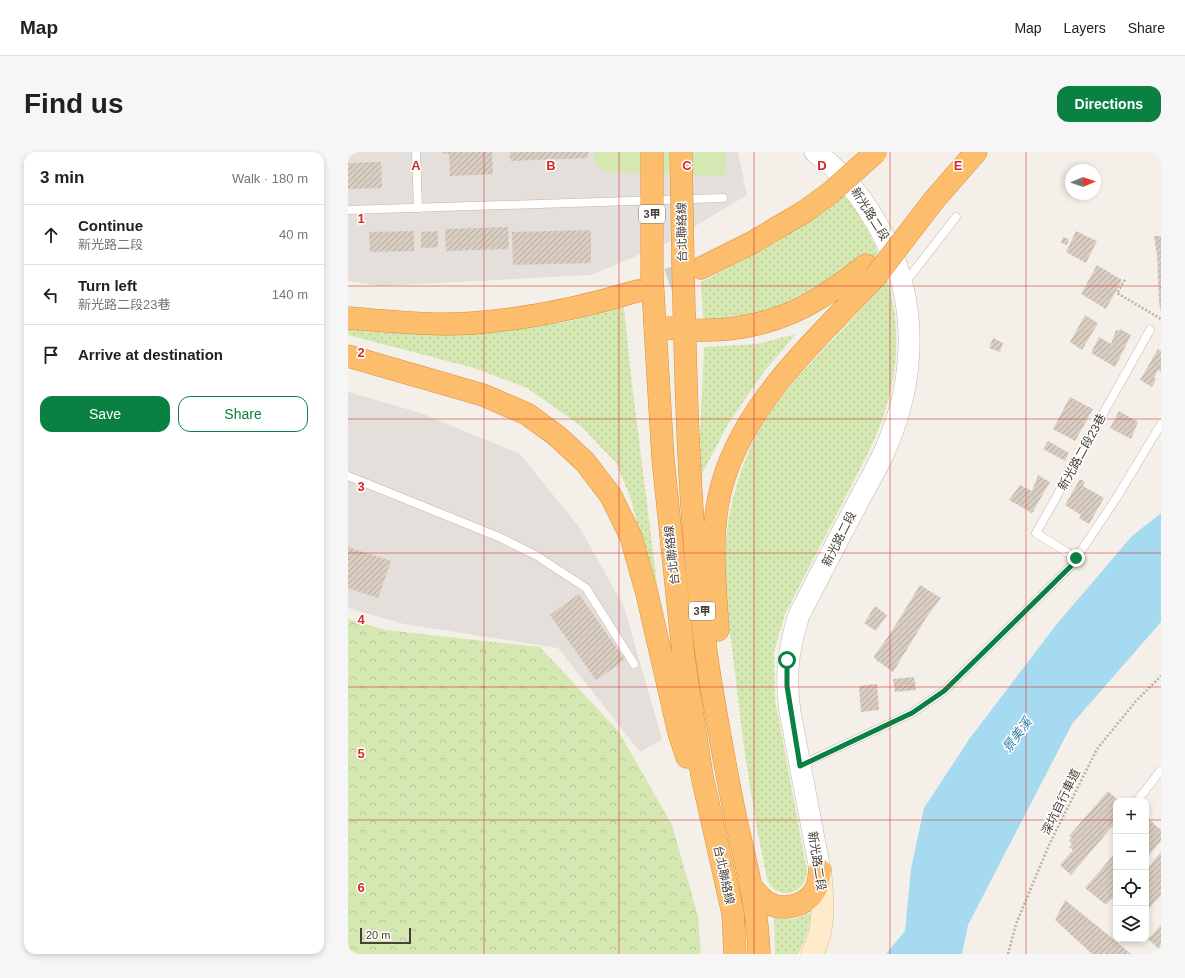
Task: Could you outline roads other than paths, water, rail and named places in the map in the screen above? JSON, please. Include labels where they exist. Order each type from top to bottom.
[{"type":"highway","name":"台北聯絡線","points":[[652,152],[645,283],[654,326],[663,459],[684,660],[702,776],[733,914],[735,954]]},
{"type":"highway","name":"台北聯絡線","points":[[681,152],[692,266],[684,330],[690,468],[697,565],[707,656],[725,769],[752,888],[758,929],[759,954]]},
{"type":"highway","points":[[692,266],[753,242],[804,212],[830,193],[876,152]]},
{"type":"highway","points":[[725,769],[714,564],[715,531],[720,497],[729,463],[741,437],[755,413],[785,375],[871,271],[976,152]]},
{"type":"highway","points":[[654,326],[684,330],[717,331],[745,327],[785,316],[871,271]]},
{"type":"highway","points":[[348,318],[405,322],[472,323],[602,302],[645,283]]},
{"type":"highway","points":[[348,356],[483,395],[527,414],[557,436],[586,462],[611,496],[631,537],[648,594],[679,733],[720,855]]},
{"type":"highway","points":[[752,888],[771,905],[776,907],[794,906],[811,896],[817,886],[820,870]]},
{"type":"main road","name":"新光路二段","points":[[812,954],[821,924],[823,902],[820,870]]},
{"type":"street","name":"新光路二段","points":[[815,152],[830,162],[854,188],[873,215],[890,248],[904,285],[909,321],[910,356],[906,384],[898,414],[886,448],[799,615],[787,660],[787,686],[800,766],[820,870]]},
{"type":"lane","points":[[416,152],[418,208]]},
{"type":"lane","points":[[348,210],[723,198]]},
{"type":"lane","points":[[904,285],[956,217]]},
{"type":"lane","name":"新光路二段23巷","points":[[1076,558],[1036,532],[1150,330]]},
{"type":"lane","points":[[800,766],[912,713],[944,691],[1071,566],[1117,497],[1161,424]]},
{"type":"lane","points":[[348,476],[499,537],[537,556],[586,588],[634,664]]},
{"type":"lane","points":[[1139,798],[1161,770]]},
{"type":"water","name":"景美溪","points":[[1161,513],[1161,622],[1072,724],[968,925],[962,954],[886,954],[905,931],[911,869],[924,808],[970,738],[1056,625],[1132,536]]},
{"type":"tunnel","points":[[637,291],[700,268]]}]
